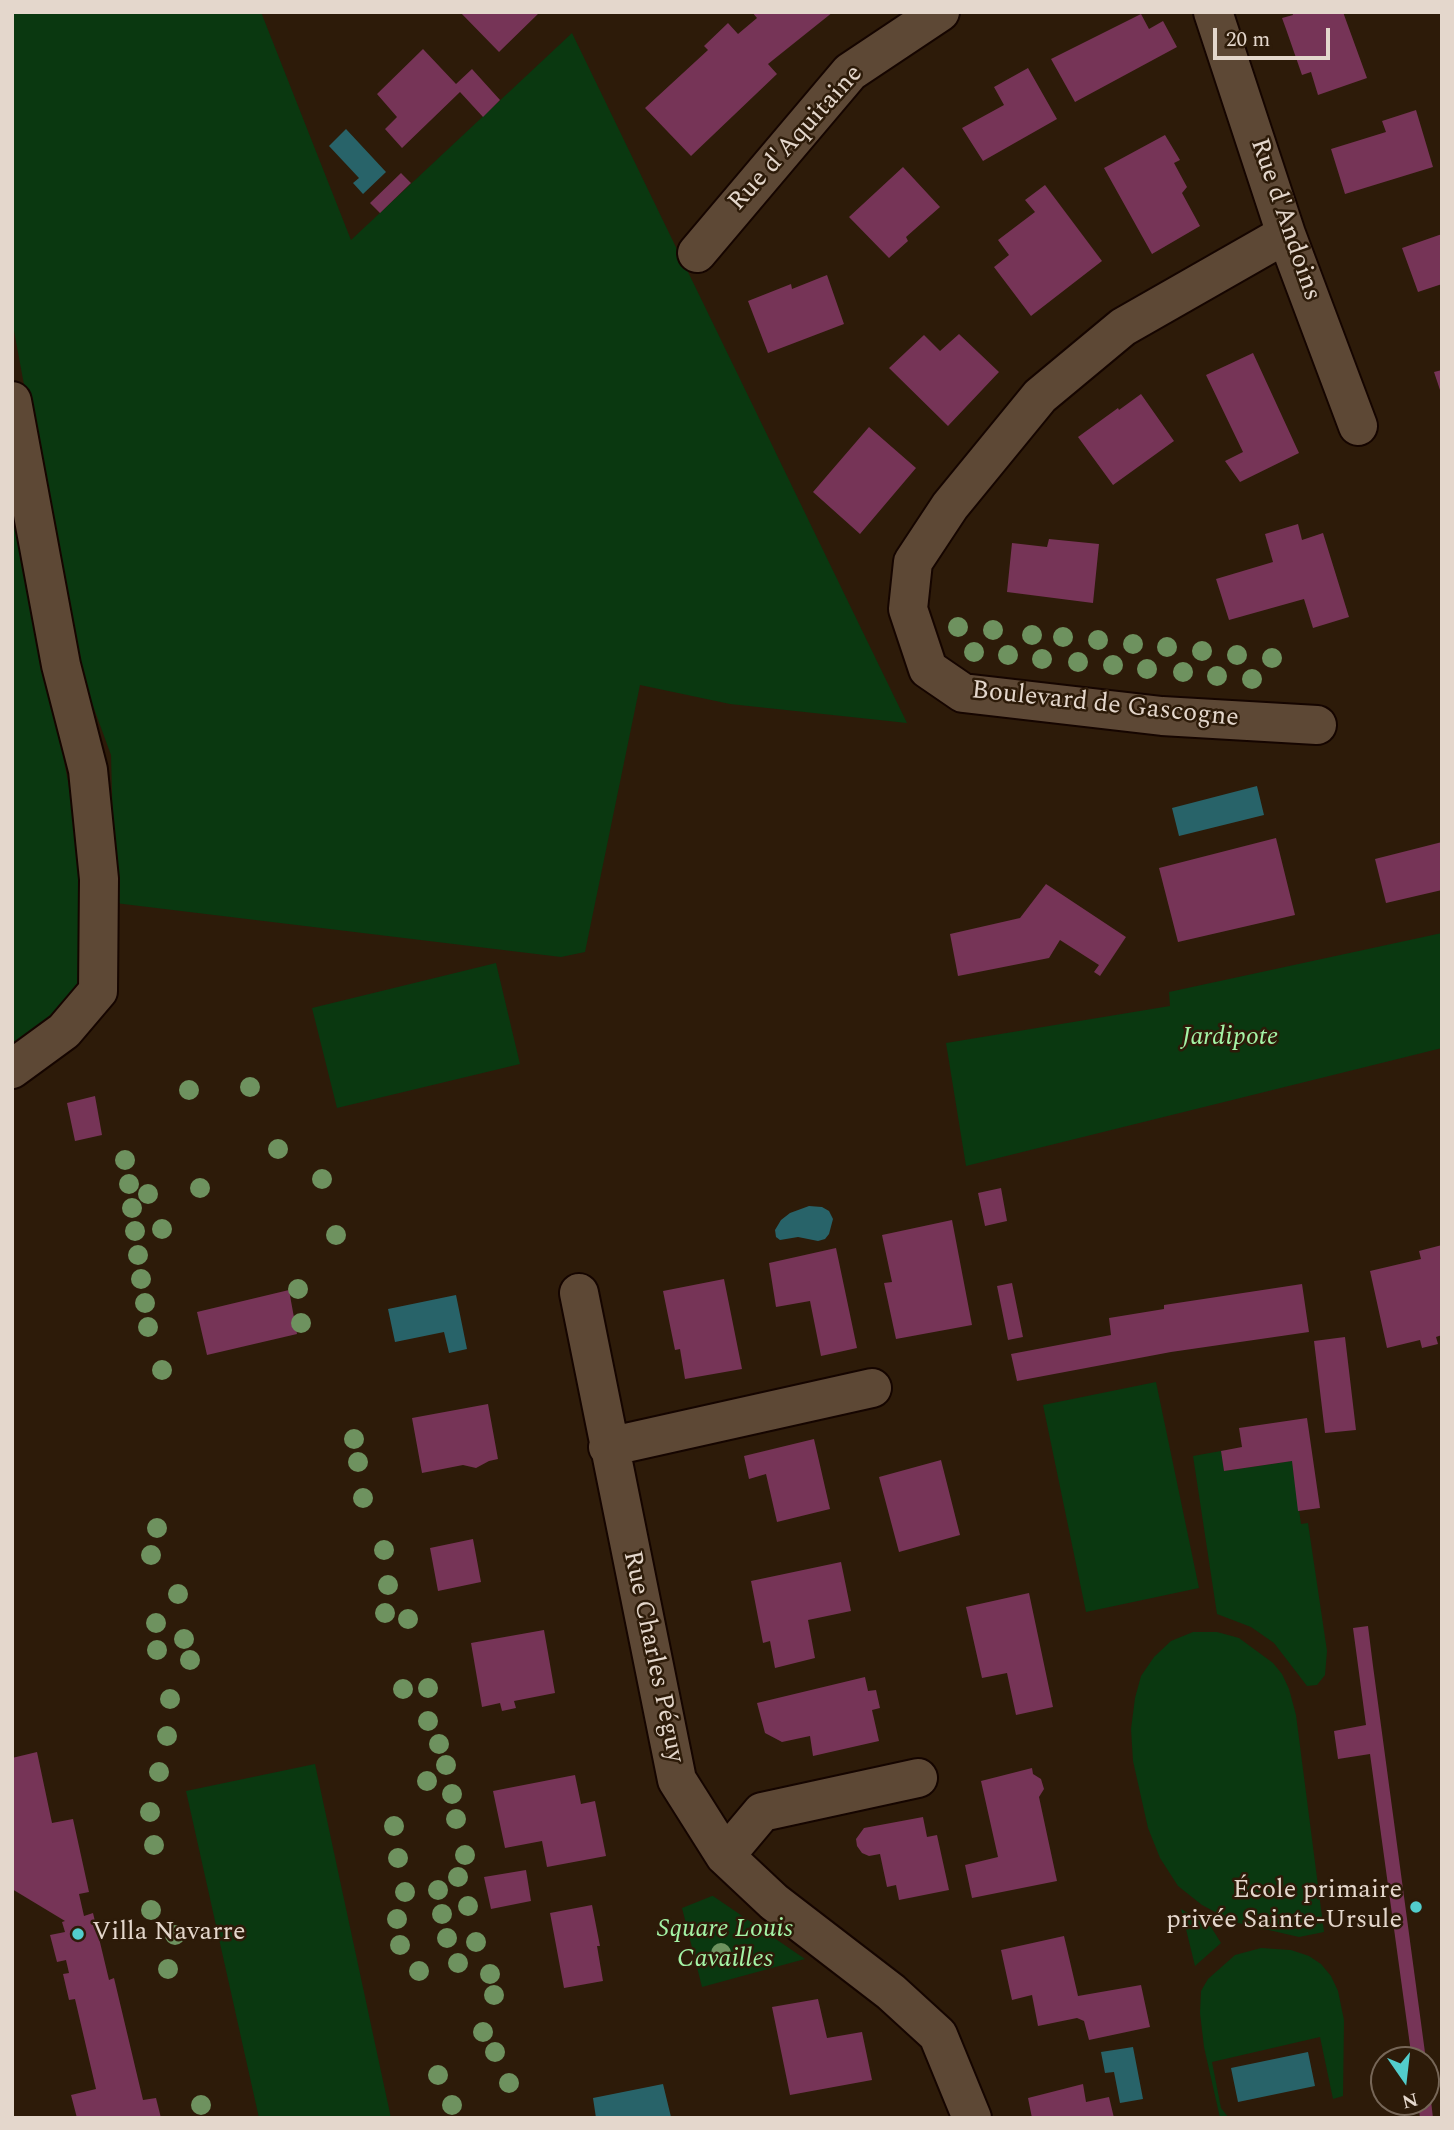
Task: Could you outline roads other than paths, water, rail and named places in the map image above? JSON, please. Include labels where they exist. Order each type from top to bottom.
[{"type":"street","name":"Rue d'Aquitaine","points":[[696,253],[850,72],[940,12]]},
{"type":"street","name":"Rue d'Andoins","points":[[1213,12],[1286,234],[1358,426]]},
{"type":"street","name":"Boulevard de Gascogne","points":[[1286,234],[1123,327],[1040,396],[950,506],[913,562],[908,609],[928,669],[963,693],[1161,716],[1317,725]]},
{"type":"street","points":[[12,401],[61,665],[88,770],[99,879],[98,991],[64,1031],[12,1069]]},
{"type":"street","name":"Rue Charles Péguy","points":[[579,1293],[677,1780],[725,1856],[774,1902],[891,1992],[938,2035],[972,2118]]},
{"type":"street","points":[[608,1447],[872,1388]]},
{"type":"street","points":[[725,1856],[762,1812],[918,1778]]},
{"type":"water","points":[[346,129],[386,172],[363,194],[353,183],[359,178],[329,146]]},
{"type":"water","points":[[1257,786],[1264,815],[1179,836],[1172,808]]},
{"type":"water","points":[[809,1206],[822,1207],[829,1211],[833,1219],[825,1239],[818,1241],[798,1237],[780,1240],[776,1237],[775,1230],[781,1220],[790,1213]]},
{"type":"water","points":[[456,1295],[467,1349],[449,1353],[444,1332],[395,1342],[388,1309]]},
{"type":"water","points":[[1133,2047],[1143,2099],[1120,2103],[1114,2072],[1105,2073],[1101,2052]]},
{"type":"water","points":[[1308,2052],[1315,2086],[1238,2102],[1231,2068]]},
{"type":"water","points":[[663,2084],[671,2117],[596,2118],[593,2098]]},
{"type":"place","name":"École primaire privée Sainte-Ursule","points":[[1416,1907]]},
{"type":"place","name":"Villa Navarre","points":[[78,1934]]},
{"type":"park label","name":"Jardipote","points":[[1230,1039]]},
{"type":"park label","name":"Square Louis Cavailles","points":[[725,1946]]}]
